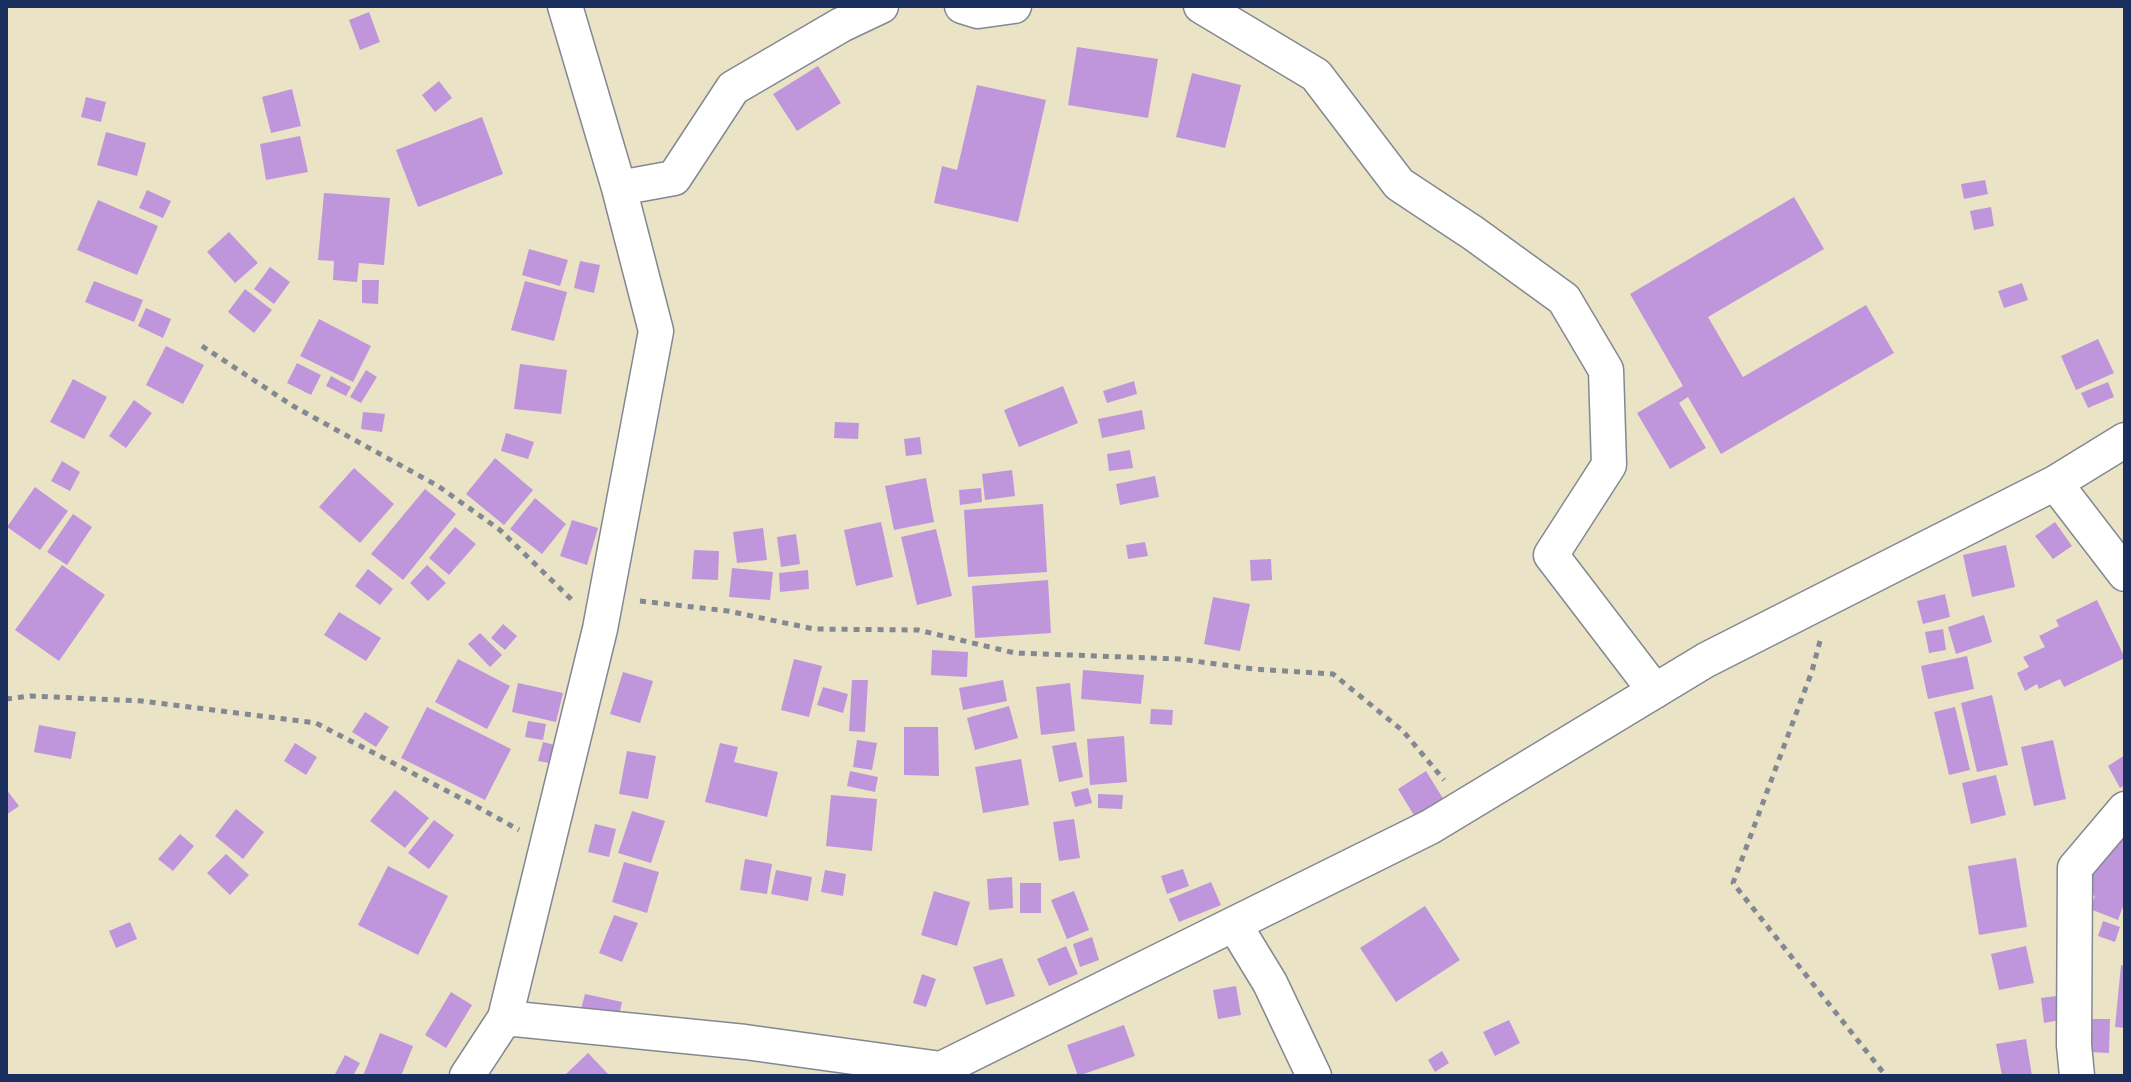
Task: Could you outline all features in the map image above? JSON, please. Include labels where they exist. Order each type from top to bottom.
[{"type":"street","points":[[467,1076],[505,1018],[604,613],[656,331],[619,188],[565,6]]},
{"type":"street","points":[[619,188],[674,178],[733,88],[841,25],[881,6]]},
{"type":"street","points":[[962,6],[978,11],[1014,6]]},
{"type":"street","points":[[1201,6],[1316,75],[1399,184],[1564,299],[1606,370],[1609,465],[1551,555],[1655,691]]},
{"type":"street","points":[[505,1018],[745,1042],[950,1073],[1234,924],[1430,827],[1706,660],[2055,483],[2125,440]]},
{"type":"street","points":[[2055,483],[2125,574]]},
{"type":"street","points":[[2077,1076],[2074,1045],[2075,868],[2125,809]]},
{"type":"street","points":[[1234,924],[1270,983],[1314,1076]]},
{"type":"path","points":[[202,346],[293,406],[364,443],[463,503],[604,613],[728,611],[814,629],[918,630],[1015,653],[1179,659],[1254,669],[1333,674],[1403,731],[1466,805]]},
{"type":"path","points":[[1833,596],[1812,671],[1733,883],[1886,1076]]},
{"type":"path","points":[[6,699],[30,696],[142,701],[316,723],[474,805],[547,847]]},
{"type":"building","points":[[369,12],[380,42],[360,50],[349,20]]},
{"type":"building","points":[[1077,47],[1158,59],[1148,118],[1068,105]]},
{"type":"building","points":[[818,66],[841,103],[797,131],[773,94]]},
{"type":"building","points":[[1192,73],[1241,85],[1225,148],[1176,137]]},
{"type":"building","points":[[439,81],[452,98],[435,112],[422,95]]},
{"type":"building","points":[[977,85],[1046,100],[1018,222],[934,203],[942,166],[957,170]]},
{"type":"building","points":[[292,89],[301,126],[271,133],[262,97]]},
{"type":"building","points":[[86,97],[106,102],[101,122],[81,117]]},
{"type":"building","points":[[482,117],[503,174],[418,207],[396,150]]},
{"type":"building","points":[[106,132],[146,143],[137,176],[97,165]]},
{"type":"building","points":[[300,136],[308,172],[266,180],[260,144]]},
{"type":"building","points":[[1985,180],[1988,194],[1964,199],[1961,184]]},
{"type":"building","points":[[147,190],[171,201],[163,218],[139,208]]},
{"type":"building","points":[[324,193],[390,198],[384,265],[359,263],[357,282],[333,280],[334,261],[318,260]]},
{"type":"building","points":[[1794,197],[1824,249],[1708,317],[1743,377],[1866,305],[1894,353],[1721,454],[1688,397],[1679,403],[1706,448],[1670,469],[1637,413],[1683,386],[1630,294]]},
{"type":"building","points":[[98,200],[158,226],[137,275],[77,250]]},
{"type":"building","points":[[1991,207],[1994,226],[1974,230],[1970,211]]},
{"type":"building","points":[[229,232],[258,263],[235,283],[207,252]]},
{"type":"building","points":[[529,249],[568,260],[560,286],[522,275]]},
{"type":"building","points":[[580,261],[600,265],[594,293],[574,288]]},
{"type":"building","points":[[270,267],[290,282],[274,304],[254,289]]},
{"type":"building","points":[[362,280],[379,280],[378,304],[362,303]]},
{"type":"building","points":[[94,281],[143,300],[134,322],[85,302]]},
{"type":"building","points":[[525,281],[567,292],[554,341],[511,330]]},
{"type":"building","points":[[2022,283],[2028,300],[2004,308],[1998,291]]},
{"type":"building","points":[[245,289],[272,310],[254,333],[228,312]]},
{"type":"building","points":[[146,308],[171,319],[163,338],[138,326]]},
{"type":"building","points":[[319,319],[371,346],[353,382],[300,356]]},
{"type":"building","points":[[2098,339],[2114,373],[2076,390],[2061,356]]},
{"type":"building","points":[[166,346],[204,365],[183,404],[146,385]]},
{"type":"building","points":[[297,363],[321,375],[311,395],[287,383]]},
{"type":"building","points":[[520,364],[567,370],[561,414],[514,409]]},
{"type":"building","points":[[366,370],[377,377],[361,403],[350,397]]},
{"type":"building","points":[[331,376],[351,387],[346,396],[326,386]]},
{"type":"building","points":[[73,379],[107,397],[84,439],[50,422]]},
{"type":"building","points":[[1134,381],[1137,394],[1107,403],[1103,391]]},
{"type":"building","points":[[2108,382],[2114,397],[2088,408],[2081,393]]},
{"type":"building","points":[[1063,386],[1078,423],[1019,447],[1004,410]]},
{"type":"building","points":[[134,400],[152,413],[126,448],[109,436]]},
{"type":"building","points":[[1142,410],[1145,429],[1102,438],[1098,419]]},
{"type":"building","points":[[363,412],[385,414],[382,432],[361,429]]},
{"type":"building","points":[[835,422],[859,423],[858,439],[834,438]]},
{"type":"building","points":[[506,433],[534,442],[528,459],[501,451]]},
{"type":"building","points":[[920,437],[922,454],[906,456],[904,439]]},
{"type":"building","points":[[1130,450],[1133,468],[1109,471],[1107,454]]},
{"type":"building","points":[[495,458],[533,490],[504,525],[466,494]]},
{"type":"building","points":[[62,461],[80,472],[70,491],[51,481]]},
{"type":"building","points":[[354,468],[394,504],[360,543],[319,507]]},
{"type":"building","points":[[1012,470],[1015,496],[985,500],[982,474]]},
{"type":"building","points":[[1155,476],[1159,497],[1120,505],[1116,484]]},
{"type":"building","points":[[926,478],[934,522],[894,530],[885,486]]},
{"type":"building","points":[[35,487],[68,511],[40,550],[7,527]]},
{"type":"building","points":[[981,488],[982,502],[960,505],[959,490]]},
{"type":"building","points":[[425,489],[456,514],[403,580],[371,554]]},
{"type":"building","points":[[535,498],[566,524],[542,554],[510,529]]},
{"type":"building","points":[[1043,504],[1047,572],[968,577],[964,510]]},
{"type":"building","points":[[73,514],[92,527],[67,565],[47,552]]},
{"type":"building","points":[[572,520],[598,528],[587,565],[560,556]]},
{"type":"building","points":[[881,522],[893,577],[856,586],[844,530]]},
{"type":"building","points":[[2055,522],[2072,546],[2053,559],[2035,536]]},
{"type":"building","points":[[455,527],[476,544],[449,575],[429,558]]},
{"type":"building","points":[[763,528],[767,560],[737,563],[733,532]]},
{"type":"building","points":[[936,529],[952,596],[917,605],[901,537]]},
{"type":"building","points":[[796,534],[800,564],[781,567],[777,537]]},
{"type":"building","points":[[1145,542],[1148,556],[1128,559],[1126,545]]},
{"type":"building","points":[[2006,545],[2015,587],[1972,597],[1963,555]]},
{"type":"building","points":[[694,550],[719,551],[718,580],[692,579]]},
{"type":"building","points":[[1271,559],[1272,580],[1251,581],[1250,560]]},
{"type":"building","points":[[62,565],[105,595],[59,661],[15,630]]},
{"type":"building","points":[[427,565],[446,583],[428,601],[410,583]]},
{"type":"building","points":[[732,568],[773,572],[770,600],[729,597]]},
{"type":"building","points":[[368,569],[393,589],[380,605],[355,586]]},
{"type":"building","points":[[808,570],[809,589],[780,592],[779,573]]},
{"type":"building","points":[[1048,580],[1051,633],[975,638],[972,586]]},
{"type":"building","points":[[1945,594],[1950,617],[1923,624],[1917,601]]},
{"type":"building","points":[[1213,597],[1250,604],[1240,651],[1204,644]]},
{"type":"building","points":[[2097,600],[2125,658],[2064,687],[2060,679],[2039,689],[2037,684],[2025,691],[2017,673],[2029,667],[2023,657],[2045,647],[2039,636],[2059,626],[2056,620]]},
{"type":"building","points":[[339,612],[381,638],[366,661],[324,635]]},
{"type":"building","points":[[1984,615],[1992,642],[1956,654],[1948,627]]},
{"type":"building","points":[[503,624],[517,636],[505,650],[491,638]]},
{"type":"building","points":[[1943,629],[1946,650],[1929,653],[1925,632]]},
{"type":"building","points":[[480,633],[502,655],[490,667],[468,644]]},
{"type":"building","points":[[932,650],[968,652],[967,677],[931,675]]},
{"type":"building","points":[[1967,656],[1974,689],[1928,699],[1921,666]]},
{"type":"building","points":[[458,659],[510,686],[487,729],[435,702]]},
{"type":"building","points":[[794,659],[822,666],[809,717],[781,710]]},
{"type":"building","points":[[1083,670],[1144,675],[1141,704],[1081,699]]},
{"type":"building","points":[[623,672],[653,681],[640,723],[610,714]]},
{"type":"building","points":[[852,680],[868,680],[865,732],[849,731]]},
{"type":"building","points":[[1003,680],[1007,701],[963,710],[959,688]]},
{"type":"building","points":[[518,683],[563,693],[556,722],[512,712]]},
{"type":"building","points":[[1070,683],[1075,731],[1041,735],[1036,687]]},
{"type":"building","points":[[823,687],[848,694],[843,713],[817,705]]},
{"type":"building","points":[[1992,695],[2008,765],[1977,772],[1961,703]]},
{"type":"building","points":[[1009,706],[1018,738],[975,750],[967,718]]},
{"type":"building","points":[[427,707],[511,749],[485,800],[401,758]]},
{"type":"building","points":[[1955,707],[1970,770],[1949,775],[1934,712]]},
{"type":"building","points":[[1151,709],[1173,710],[1172,725],[1150,724]]},
{"type":"building","points":[[365,712],[389,727],[376,747],[352,732]]},
{"type":"building","points":[[528,721],[546,724],[543,740],[525,737]]},
{"type":"building","points":[[39,725],[76,732],[71,759],[34,752]]},
{"type":"building","points":[[904,727],[938,727],[939,776],[904,775]]},
{"type":"building","points":[[1124,736],[1127,782],[1090,785],[1087,739]]},
{"type":"building","points":[[857,740],[877,743],[872,770],[853,767]]},
{"type":"building","points":[[2053,740],[2066,799],[2034,806],[2021,747]]},
{"type":"building","points":[[543,742],[559,746],[555,764],[538,761]]},
{"type":"building","points":[[1076,742],[1083,777],[1059,782],[1052,746]]},
{"type":"building","points":[[295,743],[317,757],[306,775],[284,761]]},
{"type":"building","points":[[720,743],[738,747],[734,762],[778,772],[767,817],[705,802]]},
{"type":"building","points":[[627,751],[656,756],[648,799],[619,794]]},
{"type":"building","points":[[2125,755],[2125,785],[2120,788],[2108,766]]},
{"type":"building","points":[[1021,759],[1029,805],[983,813],[975,767]]},
{"type":"building","points":[[850,771],[878,777],[875,792],[847,786]]},
{"type":"building","points":[[1426,771],[1444,800],[1415,817],[1398,789]]},
{"type":"building","points":[[1996,775],[2006,815],[1971,824],[1962,783]]},
{"type":"building","points":[[1088,788],[1092,803],[1075,807],[1071,792]]},
{"type":"building","points":[[6,789],[19,806],[6,815]]},
{"type":"building","points":[[395,790],[429,818],[405,848],[370,821]]},
{"type":"building","points":[[1098,794],[1123,795],[1122,809],[1098,808]]},
{"type":"building","points":[[831,795],[877,799],[872,851],[826,846]]},
{"type":"building","points":[[236,809],[264,832],[243,859],[215,836]]},
{"type":"building","points":[[632,811],[665,821],[651,863],[618,853]]},
{"type":"building","points":[[1074,819],[1080,858],[1059,861],[1053,822]]},
{"type":"building","points":[[434,820],[454,835],[429,869],[408,853]]},
{"type":"building","points":[[595,824],[616,829],[609,857],[588,852]]},
{"type":"building","points":[[180,834],[194,846],[173,871],[158,859]]},
{"type":"building","points":[[2125,835],[2125,901],[2118,920],[2090,909],[2095,896],[2083,891],[2100,846]]},
{"type":"building","points":[[226,854],[249,875],[230,895],[207,873]]},
{"type":"building","points":[[2016,858],[2027,927],[1979,935],[1968,866]]},
{"type":"building","points":[[745,859],[772,864],[767,894],[740,890]]},
{"type":"building","points":[[624,862],[659,872],[647,913],[612,902]]},
{"type":"building","points":[[388,866],[448,896],[418,955],[358,925]]},
{"type":"building","points":[[1183,869],[1189,886],[1167,894],[1161,876]]},
{"type":"building","points":[[776,870],[812,877],[808,901],[771,894]]},
{"type":"building","points":[[825,870],[846,874],[843,896],[821,892]]},
{"type":"building","points":[[1012,877],[1013,908],[989,910],[987,879]]},
{"type":"building","points":[[1211,882],[1221,905],[1179,922],[1169,899]]},
{"type":"building","points":[[1020,883],[1041,883],[1041,913],[1020,913]]},
{"type":"building","points":[[934,891],[970,902],[957,946],[921,935]]},
{"type":"building","points":[[1074,891],[1089,930],[1067,939],[1051,900]]},
{"type":"building","points":[[1425,906],[1460,960],[1396,1002],[1360,948]]},
{"type":"building","points":[[614,915],[638,923],[622,962],[599,953]]},
{"type":"building","points":[[2103,921],[2120,927],[2115,942],[2098,936]]},
{"type":"building","points":[[130,922],[137,939],[116,948],[109,931]]},
{"type":"building","points":[[1092,937],[1099,960],[1080,967],[1073,944]]},
{"type":"building","points":[[1066,946],[1078,974],[1049,986],[1037,959]]},
{"type":"building","points":[[2026,946],[2034,983],[1999,990],[1991,954]]},
{"type":"building","points":[[1002,958],[1015,996],[986,1005],[973,967]]},
{"type":"building","points":[[2121,965],[2125,966],[2125,1028],[2115,1027]]},
{"type":"building","points":[[922,974],[936,979],[926,1007],[913,1003]]},
{"type":"building","points":[[1236,986],[1241,1015],[1218,1019],[1213,990]]},
{"type":"building","points":[[451,992],[472,1005],[446,1048],[425,1035]]},
{"type":"building","points":[[585,994],[622,1002],[618,1021],[580,1013]]},
{"type":"building","points":[[2057,996],[2060,1020],[2044,1023],[2041,998]]},
{"type":"building","points":[[2090,1019],[2110,1019],[2109,1053],[2088,1052]]},
{"type":"building","points":[[1509,1020],[1520,1043],[1495,1056],[1483,1032]]},
{"type":"building","points":[[1124,1025],[1135,1056],[1078,1076],[1067,1045]]},
{"type":"building","points":[[380,1033],[413,1046],[401,1076],[363,1076]]},
{"type":"building","points":[[2026,1039],[2032,1076],[2002,1076],[1996,1044]]},
{"type":"building","points":[[1442,1051],[1449,1063],[1435,1072],[1428,1060]]},
{"type":"building","points":[[588,1053],[610,1076],[564,1076]]},
{"type":"building","points":[[345,1055],[360,1063],[353,1076],[334,1076]]}]
